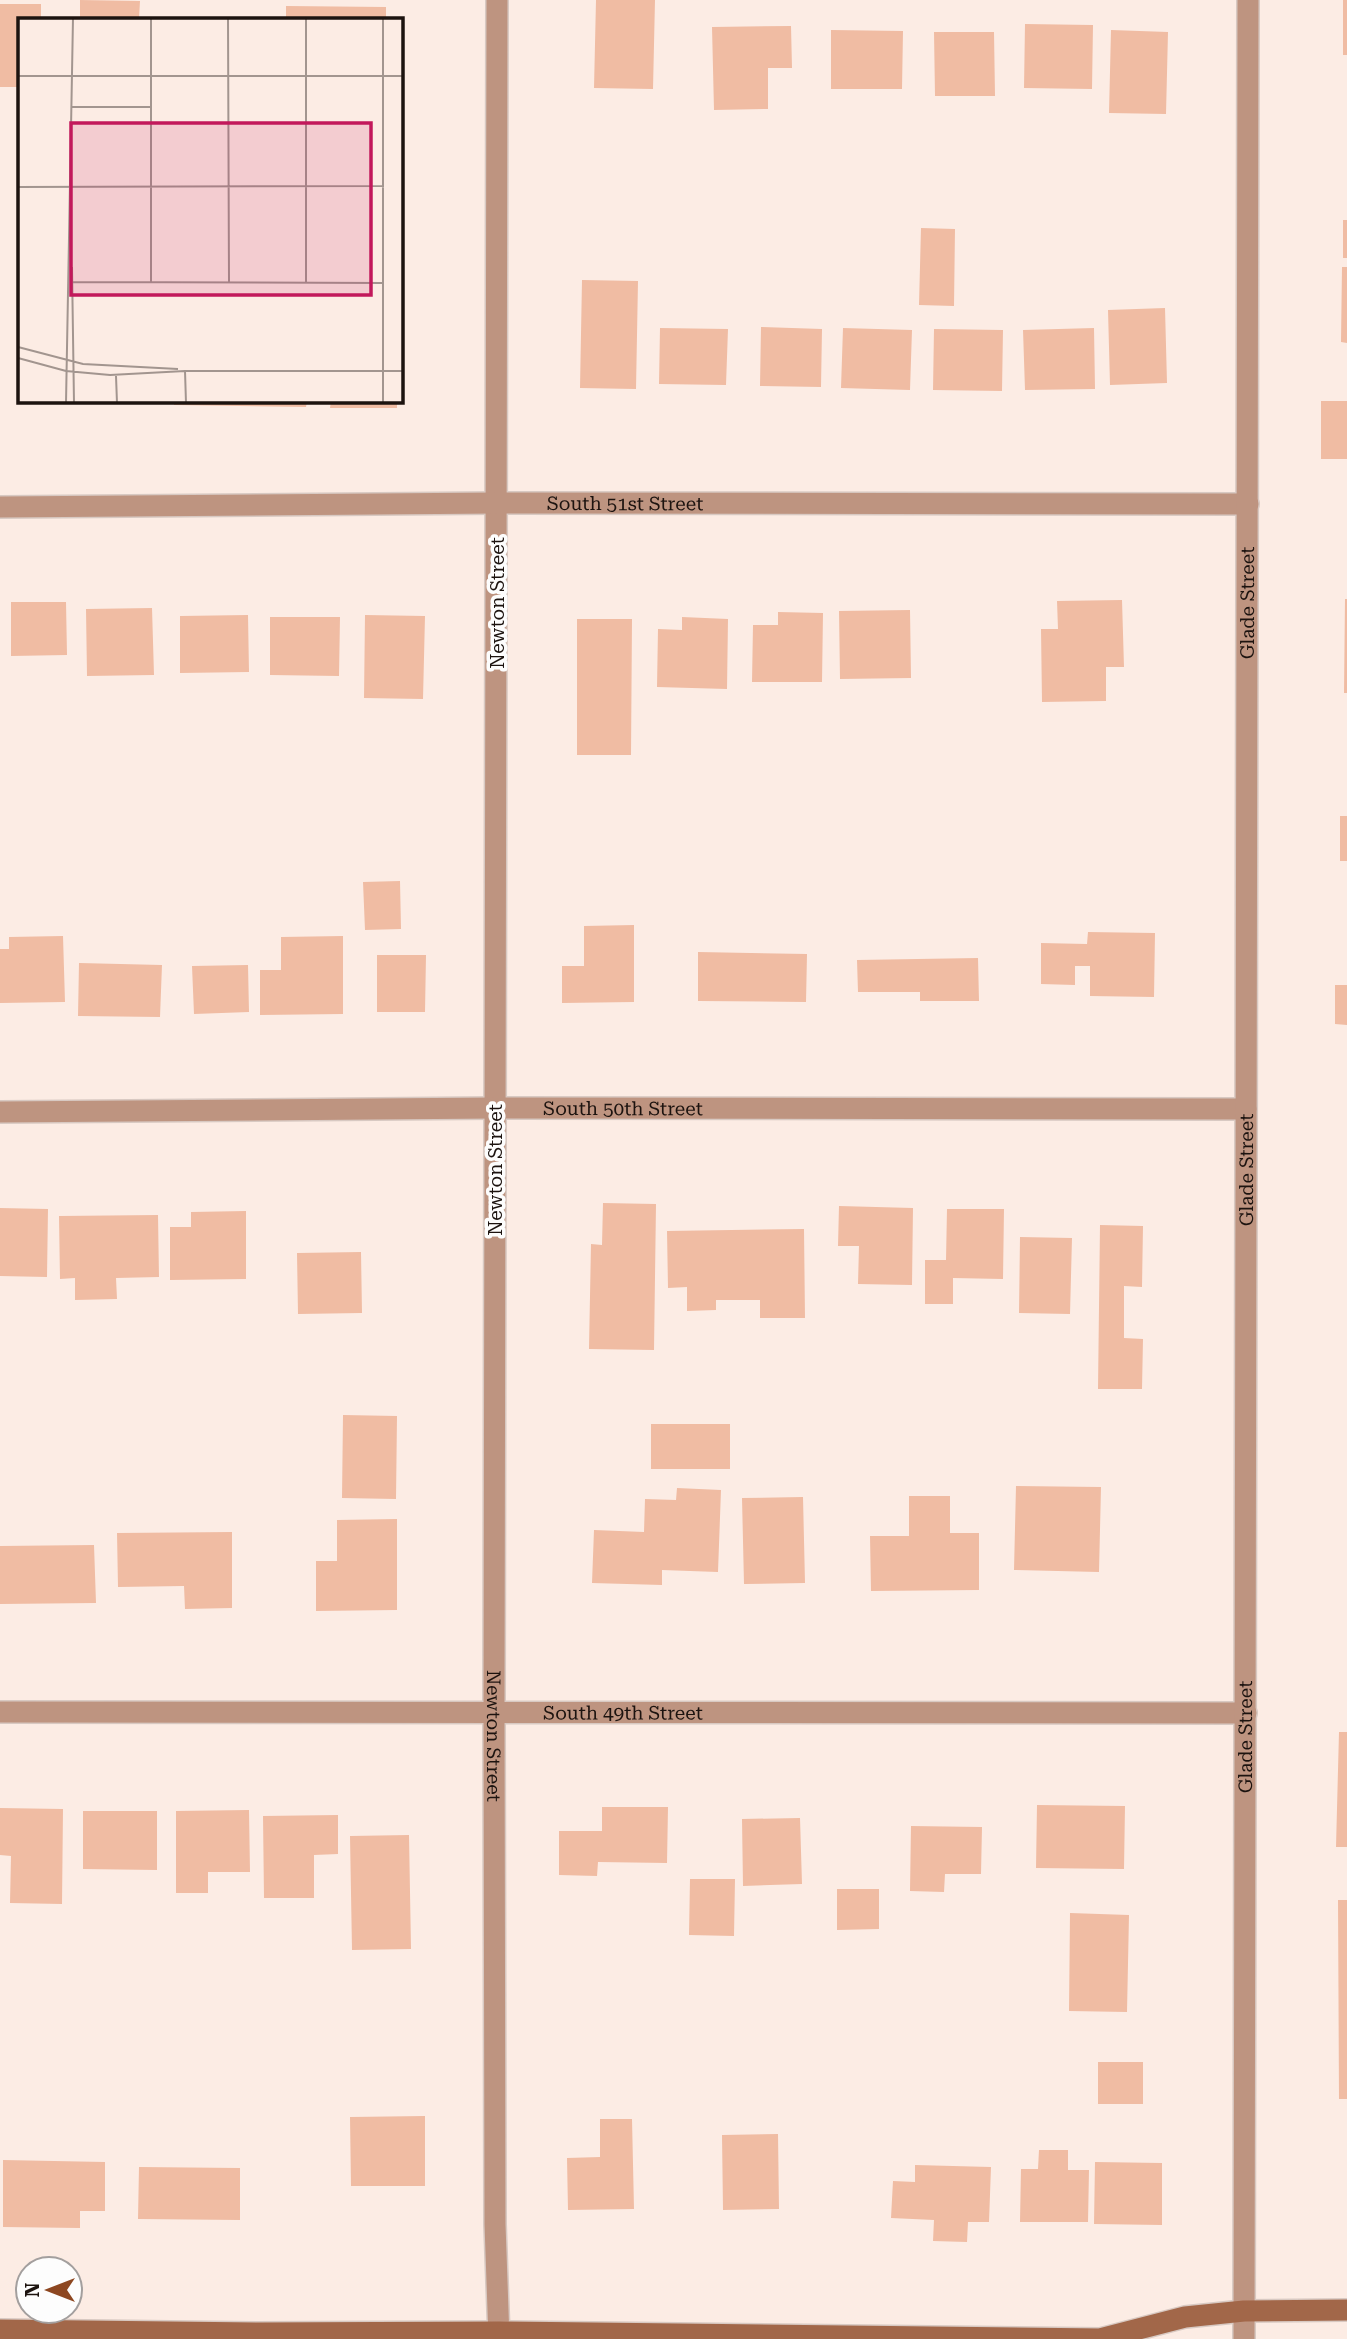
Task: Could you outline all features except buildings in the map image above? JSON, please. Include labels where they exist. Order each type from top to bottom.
[{"type":"main road","points":[[0,2330],[1101,2339],[1185,2317],[1244,2311],[1347,2310]]},
{"type":"street","name":"Newton Street","points":[[497,0],[494,1713],[495,2224],[499,2336]]},
{"type":"street","name":"Glade Street","points":[[1244,2339],[1248,0]]},
{"type":"street","name":"South 51st Street","points":[[0,508],[497,503],[1248,504]]},
{"type":"street","name":"South 50th Street","points":[[0,1112],[495,1108],[1247,1109]]},
{"type":"street","name":"South 49th Street","points":[[0,1712],[1246,1713]]}]
